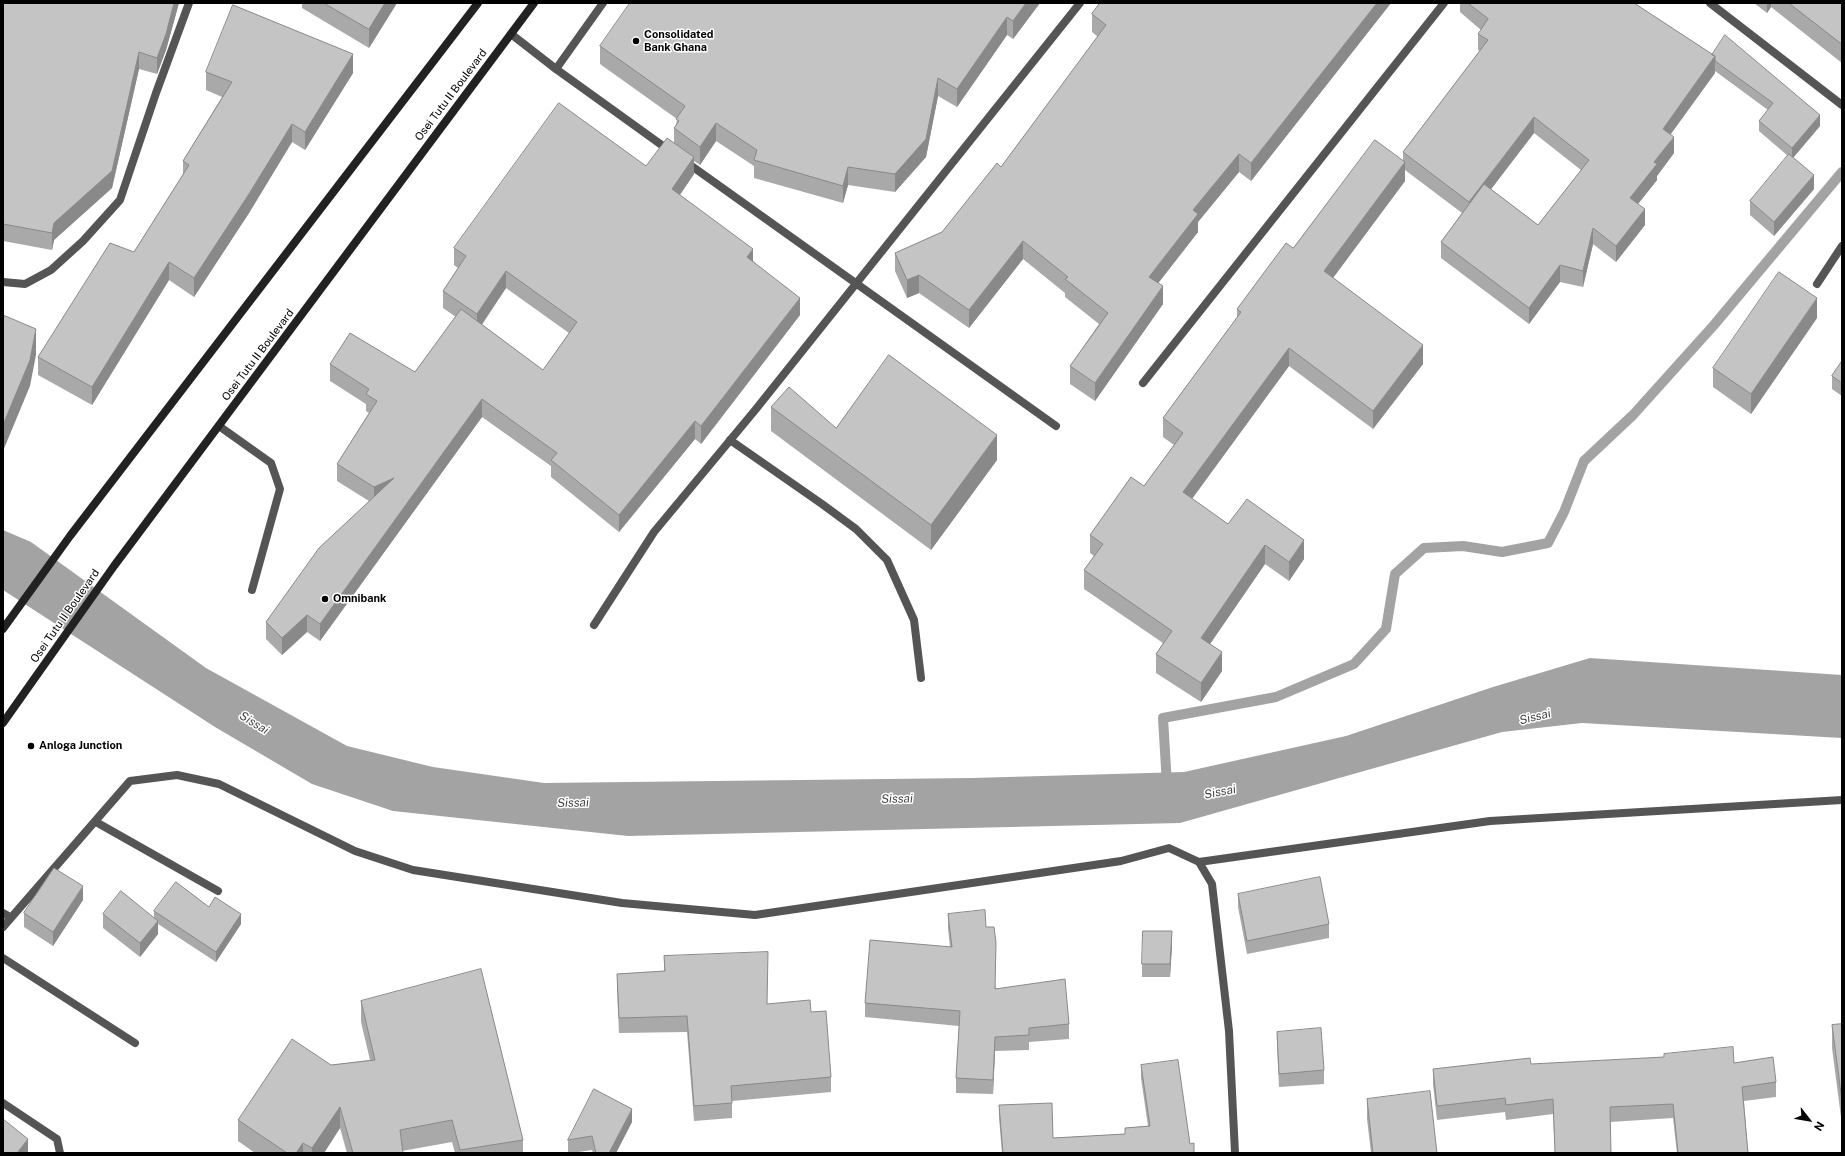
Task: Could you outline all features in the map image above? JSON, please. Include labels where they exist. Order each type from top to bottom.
[{"type":"main road","points":[[3,629],[70,536],[478,3]]},
{"type":"main road","name":"Osei Tutu II Boulevard","points":[[3,723],[114,566],[534,3]]},
{"type":"street","points":[[3,282],[25,284],[51,270],[83,241],[120,200],[156,93],[190,3]]},
{"type":"street","points":[[556,69],[603,3]]},
{"type":"street","points":[[594,625],[654,532],[730,440],[1080,3]]},
{"type":"street","points":[[1143,383],[1444,3]]},
{"type":"street","points":[[1710,3],[1842,105]]},
{"type":"street","points":[[511,34],[556,69],[1056,426]]},
{"type":"street","points":[[1817,284],[1842,246]]},
{"type":"street","points":[[219,426],[271,463],[280,489],[252,590]]},
{"type":"street","points":[[730,440],[856,529],[887,560],[914,620],[920,678]]},
{"type":"street","points":[[3,927],[7,915],[96,822],[130,781],[177,775],[219,784],[356,851],[413,870],[622,903],[755,915],[1121,861],[1170,848],[1199,862],[1212,884],[1229,1031],[1235,1153]]},
{"type":"street","points":[[1199,862],[1490,821],[1842,800]]},
{"type":"street","points":[[96,822],[218,891]]},
{"type":"street","points":[[3,958],[135,1042]]},
{"type":"street","points":[[3,1103],[57,1139],[60,1153]]},
{"type":"water","name":"Sissai","points":[[3,530],[31,542],[206,668],[347,746],[433,767],[544,783],[972,778],[1184,772],[1346,736],[1493,687],[1590,658],[1842,675],[1842,738],[1582,723],[1502,732],[1180,823],[628,836],[393,811],[312,784],[215,727],[3,590]]},
{"type":"building","points":[[3,3],[174,3],[166,34],[157,58],[139,52],[112,171],[54,223],[52,233],[3,224]]},
{"type":"building","points":[[324,3],[385,3],[369,29]]},
{"type":"building","points":[[630,3],[1026,3],[1013,21],[1007,17],[957,89],[938,78],[926,139],[895,174],[848,167],[843,186],[754,160],[757,150],[716,123],[700,147],[674,128],[679,121],[676,119],[685,106],[600,46]]},
{"type":"building","points":[[1100,3],[1377,3],[1251,163],[1239,154],[1193,210],[1198,214],[1149,277],[1163,286],[1095,383],[1070,366],[1108,313],[1065,279],[1068,277],[1023,241],[969,310],[919,275],[907,280],[895,253],[942,232],[997,163],[1001,167],[1106,25],[1092,14]]},
{"type":"building","points":[[1468,3],[1634,3],[1715,56],[1663,129],[1674,137],[1654,162],[1657,164],[1630,198],[1645,209],[1616,246],[1593,228],[1583,271],[1560,265],[1529,308],[1441,242],[1484,184],[1538,225],[1589,160],[1534,117],[1469,202],[1403,152],[1488,40],[1478,34],[1488,19]]},
{"type":"building","points":[[1789,3],[1842,3],[1842,44]]},
{"type":"building","points":[[233,5],[353,54],[305,132],[292,124],[249,194],[194,278],[169,262],[92,387],[38,357],[110,243],[134,252],[189,165],[183,161],[232,82],[206,72]]},
{"type":"building","points":[[1725,35],[1820,115],[1792,148],[1759,121],[1773,103],[1715,61],[1715,56],[1712,55]]},
{"type":"building","points":[[559,103],[646,166],[667,138],[694,157],[672,189],[753,249],[747,257],[800,298],[701,426],[695,421],[619,515],[551,460],[557,453],[482,399],[320,624],[307,615],[282,638],[266,622],[319,548],[394,478],[374,487],[337,464],[377,401],[366,394],[369,389],[330,364],[350,333],[415,372],[461,309],[543,370],[577,322],[506,271],[477,314],[443,291],[466,256],[454,248]]},
{"type":"building","points":[[1375,140],[1405,162],[1324,271],[1423,345],[1373,411],[1289,348],[1183,492],[1228,524],[1247,499],[1304,540],[1289,562],[1265,545],[1201,638],[1222,652],[1201,683],[1156,654],[1172,631],[1084,570],[1103,544],[1090,535],[1131,477],[1144,486],[1183,433],[1163,418],[1241,312],[1237,309],[1286,243],[1293,248]]},
{"type":"building","points":[[1789,154],[1814,175],[1774,222],[1750,201]]},
{"type":"building","points":[[1779,272],[1817,298],[1751,394],[1713,368]]},
{"type":"building","points":[[3,315],[36,329],[30,360],[3,425]]},
{"type":"building","points":[[889,355],[997,435],[931,525],[771,407],[789,387],[836,428]]},
{"type":"building","points":[[1842,361],[1842,383],[1832,376]]},
{"type":"building","points":[[54,868],[83,886],[53,932],[24,913]]},
{"type":"building","points":[[1320,877],[1329,924],[1247,941],[1238,894]]},
{"type":"building","points":[[176,882],[209,907],[215,897],[241,914],[216,952],[154,911]]},
{"type":"building","points":[[121,891],[158,921],[140,943],[103,914]]},
{"type":"building","points":[[985,910],[986,927],[994,927],[996,942],[995,989],[1065,979],[1069,1024],[1029,1028],[1029,1035],[995,1037],[993,1080],[956,1078],[960,1011],[865,1003],[870,940],[952,947],[948,914]]},
{"type":"building","points":[[1143,931],[1172,931],[1170,964],[1142,964]]},
{"type":"building","points":[[768,952],[767,1004],[810,1000],[811,1012],[826,1011],[831,1077],[731,1086],[732,1103],[694,1106],[687,1016],[619,1018],[617,974],[665,971],[664,956]]},
{"type":"building","points":[[481,969],[523,1140],[460,1150],[452,1120],[400,1130],[403,1153],[353,1153],[340,1107],[312,1148],[303,1143],[296,1153],[287,1153],[238,1120],[292,1039],[331,1065],[375,1060],[361,1001]]},
{"type":"building","points":[[1842,1024],[1842,1101],[1832,1025]]},
{"type":"building","points":[[1321,1028],[1324,1070],[1279,1074],[1277,1032]]},
{"type":"building","points":[[1733,1047],[1734,1063],[1773,1057],[1776,1082],[1742,1087],[1748,1153],[1678,1153],[1673,1104],[1610,1107],[1611,1153],[1555,1153],[1553,1099],[1506,1105],[1505,1098],[1437,1106],[1433,1069],[1530,1058],[1531,1064],[1664,1057],[1664,1054]]},
{"type":"building","points":[[1178,1060],[1190,1144],[1194,1143],[1194,1153],[1003,1153],[999,1105],[1052,1103],[1053,1138],[1125,1134],[1125,1128],[1150,1126],[1141,1065]]},
{"type":"building","points":[[594,1089],[632,1109],[609,1153],[596,1153],[592,1136],[568,1140]]},
{"type":"building","points":[[1430,1091],[1437,1153],[1373,1153],[1367,1099]]},
{"type":"building","points":[[3,1119],[28,1139],[17,1153],[3,1153]]},
{"type":"waterway","points":[[1167,785],[1163,718],[1276,697],[1354,664],[1386,629],[1395,574],[1424,548],[1463,546],[1502,552],[1548,543],[1564,512],[1584,461],[1633,415],[1714,325],[1842,172]]},
{"type":"place","name":"Consolidated Bank Ghana","points":[[636,41]]},
{"type":"place","name":"Omnibank","points":[[325,599]]},
{"type":"place","name":"Anloga Junction","points":[[31,746]]}]
